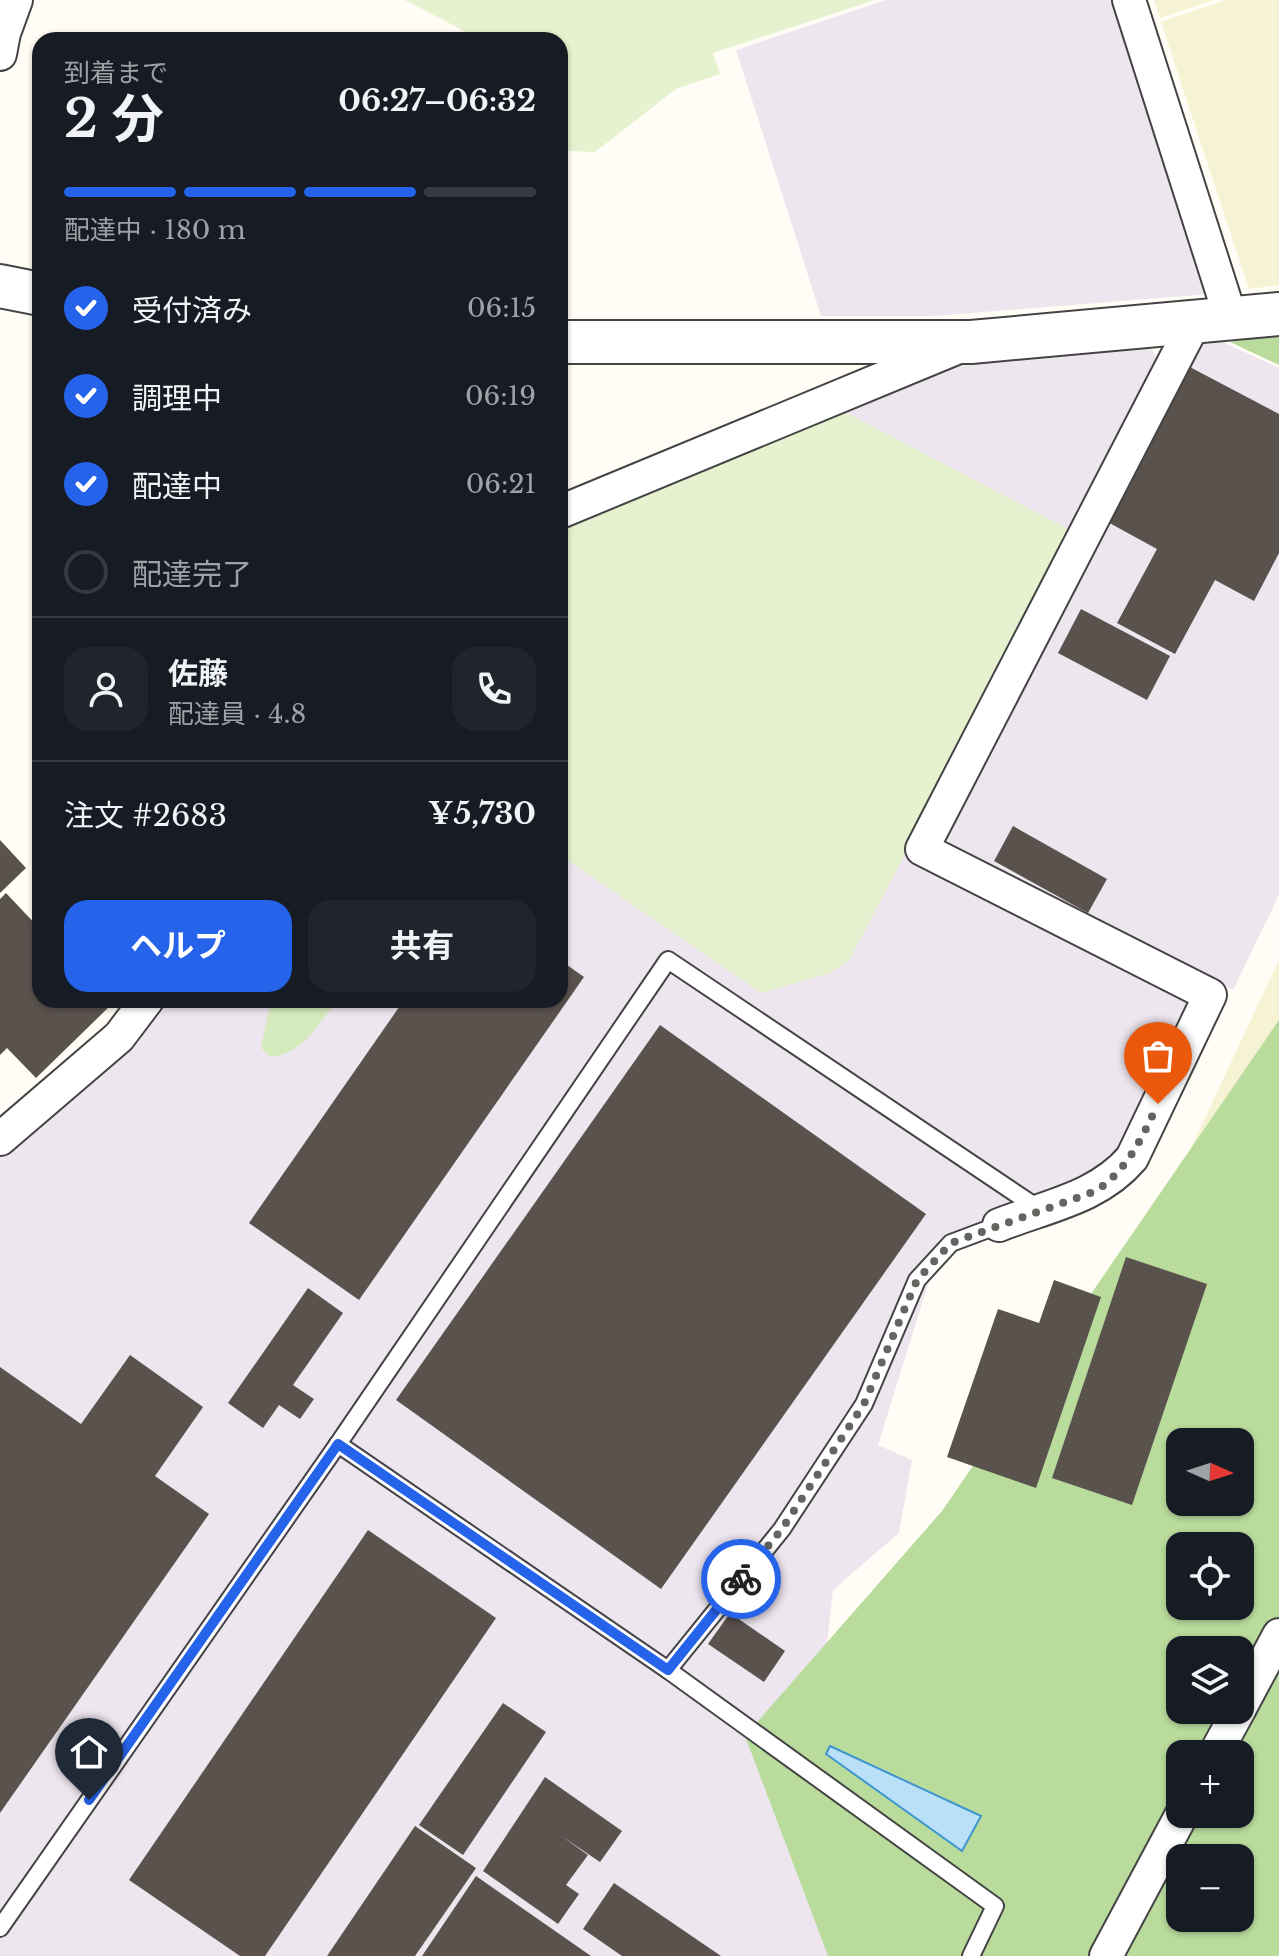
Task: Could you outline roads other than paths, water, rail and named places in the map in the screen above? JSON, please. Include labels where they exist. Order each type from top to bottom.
[{"type":"street","points":[[0,54],[16,0]]},
{"type":"street","points":[[999,1225],[1096,1191],[1116,1177],[1132,1158],[1210,995],[922,849],[1212,321],[1129,0]]},
{"type":"street","points":[[0,286],[32,292]]},
{"type":"street","points":[[568,342],[971,342],[1279,314]]},
{"type":"street","points":[[568,509],[971,342]]},
{"type":"street","points":[[0,1139],[119,1037],[141,1008]]},
{"type":"street","points":[[1254,1681],[1279,1635]]},
{"type":"street","points":[[1106,1956],[1175,1828]]},
{"type":"lane","points":[[0,1928],[338,1444],[668,960],[1039,1209]]},
{"type":"lane","points":[[668,1670],[782,1529],[864,1404],[917,1280],[951,1243],[999,1225]]},
{"type":"lane","points":[[338,1444],[668,1670],[995,1906],[971,1956]]},
{"type":"water","points":[[830,1746],[981,1816],[962,1851],[826,1754]]}]
